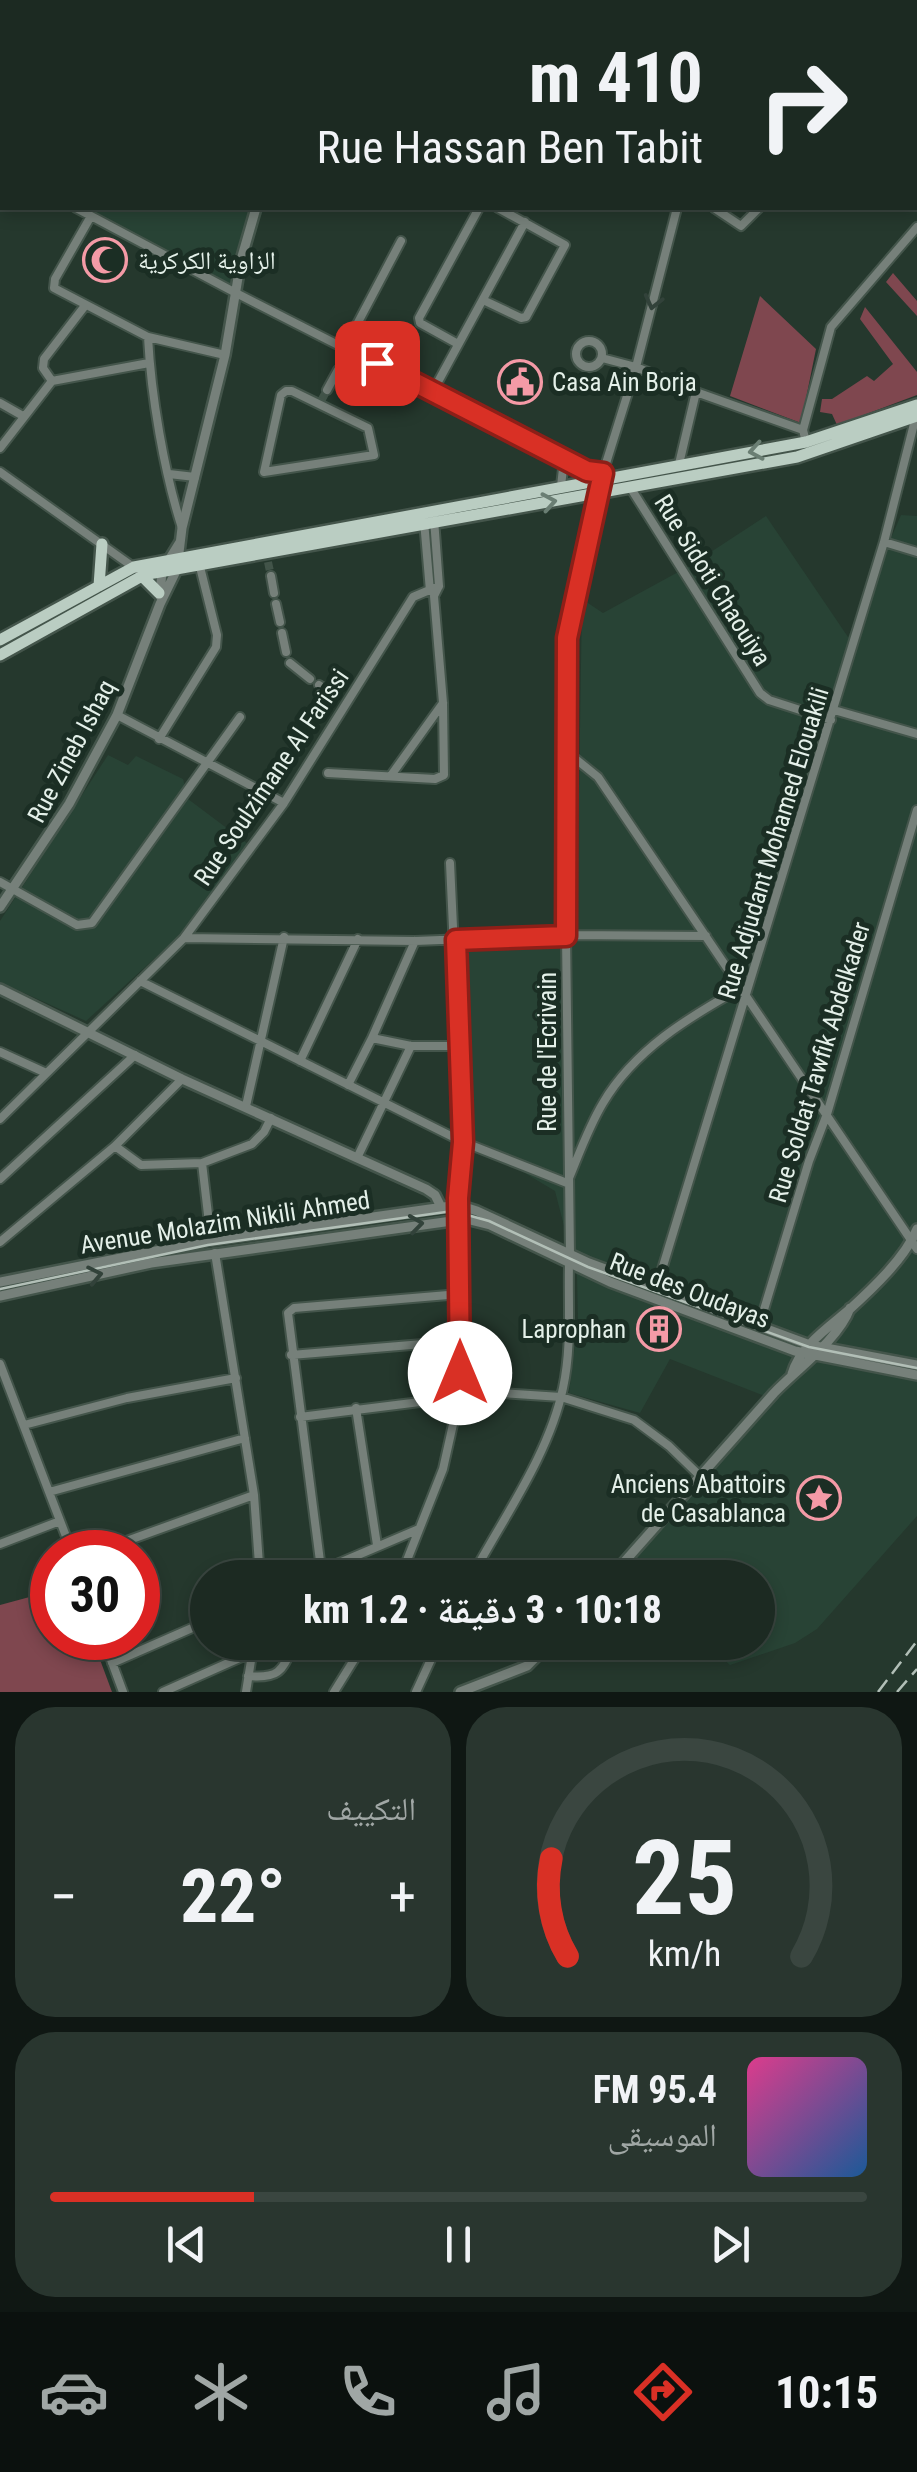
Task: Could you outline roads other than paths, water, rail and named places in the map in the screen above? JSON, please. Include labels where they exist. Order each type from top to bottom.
[{"type":"main road","points":[[0,640],[99,586],[138,572],[429,517],[599,493],[679,464],[916,410]]},
{"type":"main road","points":[[172,564],[200,566],[268,558],[603,476],[625,481],[797,457],[916,410]]},
{"type":"main road","points":[[99,586],[102,544]]},
{"type":"main road","points":[[138,572],[160,598]]},
{"type":"main road","points":[[0,655],[138,572]]},
{"type":"street","points":[[80,210],[236,294],[603,476]]},
{"type":"street","name":"Rue Zineb Ishaq","points":[[0,907],[70,804],[118,715],[182,534],[255,210]]},
{"type":"street","points":[[458,344],[420,323],[418,318],[478,210]]},
{"type":"street","points":[[483,300],[526,317],[565,243],[502,210]]},
{"type":"street","name":"Rue de l'Ecrivain","points":[[481,1560],[540,1450],[561,1397],[568,1353],[568,628],[603,476],[676,210]]},
{"type":"street","points":[[717,210],[741,226],[757,210]]},
{"type":"street","points":[[91,216],[54,278],[58,292],[148,337],[224,356]]},
{"type":"street","points":[[433,391],[525,222]]},
{"type":"street","points":[[602,358],[636,367],[805,436],[831,327],[917,227]]},
{"type":"street","points":[[327,390],[401,241]]},
{"type":"street","points":[[52,382],[44,368],[44,358],[84,306]]},
{"type":"street","points":[[148,337],[149,363],[182,534]]},
{"type":"street","points":[[0,448],[52,382],[149,363]]},
{"type":"street","points":[[292,390],[320,402],[368,428],[374,455],[264,472],[283,392],[292,390]]},
{"type":"street","points":[[679,464],[696,392]]},
{"type":"street","points":[[0,403],[23,416]]},
{"type":"street","name":"Rue Adjudant Mohamed Elouakili","points":[[656,1289],[832,720],[884,542],[916,410]]},
{"type":"street","points":[[561,486],[564,460]]},
{"type":"street","points":[[0,472],[138,572]]},
{"type":"street","points":[[169,474],[194,477]]},
{"type":"street","name":"Rue Sidoti Chaouiya","points":[[625,481],[760,693],[769,700],[832,720]]},
{"type":"street","points":[[429,517],[439,586],[431,592]]},
{"type":"street","points":[[328,772],[435,779],[444,775],[443,703],[431,592],[429,517]]},
{"type":"street","points":[[884,542],[917,552]]},
{"type":"street","points":[[159,739],[216,647],[217,635],[200,566]]},
{"type":"street","points":[[271,576],[274,593]]},
{"type":"street","name":"Rue Soulzimane Al Farissi","points":[[0,1119],[184,938],[284,802],[413,597],[431,592]]},
{"type":"street","points":[[276,604],[280,622]]},
{"type":"street","points":[[282,633],[286,652]]},
{"type":"street","points":[[290,662],[310,679]]},
{"type":"street","points":[[319,685],[333,694]]},
{"type":"street","points":[[392,774],[443,703]]},
{"type":"street","points":[[834,710],[917,734]]},
{"type":"street","points":[[118,715],[284,802]]},
{"type":"street","points":[[0,882],[77,925],[92,923],[240,717]]},
{"type":"street","points":[[567,752],[598,777],[914,1245]]},
{"type":"street","name":"Rue Soldat Tawfik Abdelkader","points":[[759,1326],[917,810]]},
{"type":"street","points":[[407,1560],[444,1469],[460,1393],[458,1205],[463,1142],[450,863]]},
{"type":"street","points":[[184,938],[456,940],[706,936]]},
{"type":"street","points":[[246,1106],[284,937]]},
{"type":"street","points":[[300,1061],[358,939]]},
{"type":"street","points":[[348,1085],[415,940]]},
{"type":"street","points":[[140,982],[463,1142],[567,1183],[604,1102],[625,1074],[652,1046],[741,988]]},
{"type":"street","points":[[0,989],[135,1056],[426,1189],[435,1195],[437,1208]]},
{"type":"street","points":[[372,1038],[412,1046],[460,1046]]},
{"type":"street","points":[[356,1158],[412,1046]]},
{"type":"street","points":[[0,1052],[44,1072]]},
{"type":"street","points":[[0,1179],[135,1056]]},
{"type":"street","points":[[0,1242],[115,1146],[182,1078]]},
{"type":"street","points":[[115,1146],[148,1166],[202,1163],[252,1144],[271,1118]]},
{"type":"street","points":[[202,1163],[210,1240]]},
{"type":"street","name":"Rue des Oudayas","points":[[458,1205],[570,1259],[815,1346],[917,1365]]},
{"type":"street","name":"Avenue Molazim Nikili Ahmed","points":[[0,1282],[210,1240],[458,1205]]},
{"type":"street","name":"Rue des Oudayas","points":[[458,1219],[490,1226],[808,1356],[917,1376]]},
{"type":"street","name":"Avenue Molazim Nikili Ahmed","points":[[0,1296],[215,1253],[458,1219]]},
{"type":"street","points":[[626,1560],[815,1346],[914,1245],[917,1229]]},
{"type":"street","points":[[215,1253],[246,1438],[259,1560]]},
{"type":"street","points":[[320,1560],[287,1318],[294,1308],[460,1294]]},
{"type":"street","points":[[291,1355],[459,1341]]},
{"type":"street","points":[[0,1364],[63,1530]]},
{"type":"street","points":[[24,1425],[108,1402],[236,1378]]},
{"type":"street","points":[[300,1416],[488,1390],[561,1397],[634,1420],[700,1476]]},
{"type":"street","points":[[356,1408],[376,1545]]},
{"type":"street","points":[[49,1492],[246,1438]]},
{"type":"street","points":[[157,1530],[254,1495]]},
{"type":"street","points":[[0,1544],[60,1521]]},
{"type":"street","points":[[342,1560],[420,1528]]},
{"type":"street","points":[[112,1663],[190,1629]]},
{"type":"street","points":[[111,1660],[123,1692]]},
{"type":"street","points":[[163,1692],[227,1660]]},
{"type":"street","points":[[246,1692],[251,1660]]},
{"type":"street","points":[[248,1676],[278,1674],[285,1660]]},
{"type":"street","points":[[334,1692],[354,1660]]},
{"type":"street","points":[[416,1692],[430,1660]]},
{"type":"street","points":[[460,1692],[532,1660]]},
{"type":"tunnel","points":[[321,401],[327,390]]},
{"type":"tunnel","points":[[268,562],[271,576]]},
{"type":"tram line","points":[[0,1289],[208,1245],[453,1211],[489,1221],[588,1267],[809,1347],[917,1368]]},
{"type":"railway","points":[[878,1692],[917,1641]]},
{"type":"railway","points":[[897,1692],[917,1669]]},
{"type":"place","name":"الزاوية الكركرية","points":[[105,260]]},
{"type":"place","name":"Casa Ain Borja","points":[[520,382]]},
{"type":"place","name":"Laprophan","points":[[659,1329]]},
{"type":"place","name":"Anciens Abattoirs de Casablanca","points":[[819,1498]]}]
